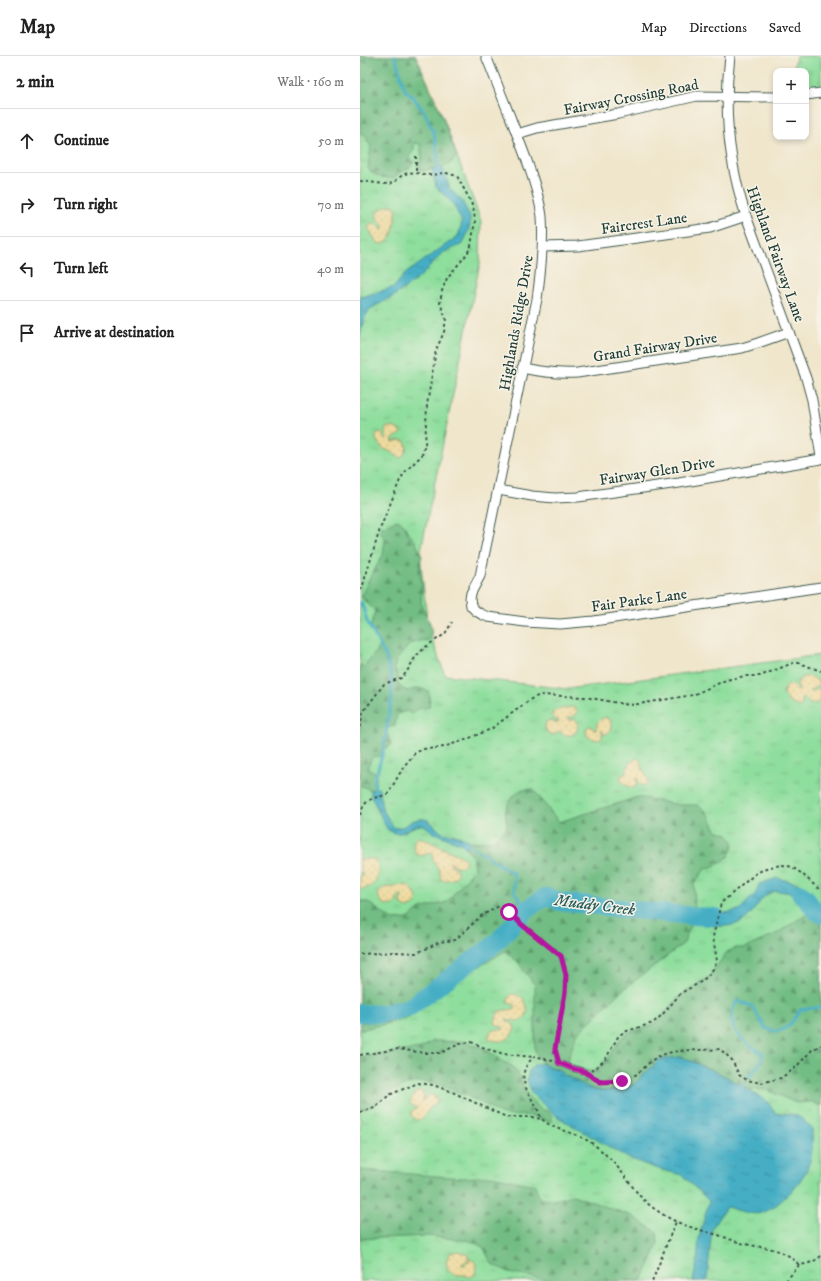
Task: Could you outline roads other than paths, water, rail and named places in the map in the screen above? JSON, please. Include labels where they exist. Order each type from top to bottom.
[{"type":"street","name":"Highlands Ridge Drive","points":[[470,598],[480,576],[498,490],[537,299],[543,247],[542,215],[534,183],[517,134],[486,56]]},
{"type":"street","name":"Highland Fairway Lane","points":[[730,56],[726,106],[728,141],[738,192],[806,378],[812,400],[821,458]]},
{"type":"street","points":[[809,95],[821,93]]},
{"type":"street","name":"Fairway Crossing Road","points":[[517,134],[537,128],[618,114],[697,96],[773,97]]},
{"type":"street","name":"Faircrest Lane","points":[[543,247],[578,246],[710,228],[746,216]]},
{"type":"street","name":"Grand Fairway Drive","points":[[522,368],[554,373],[577,373],[742,348],[789,332]]},
{"type":"street","name":"Fairway Glen Drive","points":[[498,490],[532,496],[555,498],[578,497],[679,483],[821,458]]},
{"type":"street","name":"Fair Parke Lane","points":[[470,598],[471,606],[476,611],[488,617],[525,622],[560,624],[601,620],[821,587]]},
{"type":"lane","points":[[559,1063],[583,1071]]},
{"type":"water","points":[[442,167],[450,189],[462,201],[470,216],[470,226],[463,244],[442,253],[420,277],[394,296],[370,309],[364,319],[360,336],[361,297],[394,287],[405,274],[458,236],[462,222],[453,204],[436,187],[432,169]]},
{"type":"water","points":[[378,788],[380,791],[382,808],[393,827],[400,828],[419,819],[427,820],[443,833],[452,834],[470,841],[466,848],[462,844],[434,833],[424,825],[419,825],[401,833],[392,832],[387,829],[371,796],[371,790]]},
{"type":"water","points":[[777,878],[800,884],[821,906],[821,909],[807,914],[796,894],[778,891],[772,892],[763,898],[748,917],[737,924],[718,926],[691,923],[695,909],[725,913],[739,910],[756,893],[759,884]]},
{"type":"water","points":[[682,1057],[719,1073],[748,1089],[768,1102],[775,1113],[796,1115],[812,1129],[812,1150],[809,1165],[799,1182],[785,1197],[777,1204],[758,1214],[726,1207],[712,1228],[707,1281],[693,1281],[697,1262],[699,1237],[709,1201],[682,1175],[655,1168],[628,1158],[556,1116],[532,1094],[527,1080],[529,1071],[534,1065],[539,1063],[559,1070],[566,1076],[594,1090],[610,1091],[633,1085],[660,1059]]},
{"type":"waterway","points":[[395,56],[405,90],[413,97],[425,113],[434,133],[438,171]]},
{"type":"waterway","points":[[360,602],[367,621],[386,657],[391,676],[392,695],[383,752],[374,782],[375,793]]},
{"type":"waterway","points":[[465,842],[514,874],[514,891],[526,910]]},
{"type":"waterway","name":"Muddy Creek","points":[[800,893],[806,898],[815,911],[821,914]]},
{"type":"waterway","name":"Muddy Creek","points":[[360,1013],[381,1014],[410,1007],[496,943],[526,910],[545,897],[549,897],[560,902],[693,916],[716,917]]},
{"type":"waterway","points":[[749,1077],[760,1063],[763,1054],[741,1038],[734,1027],[732,1012],[737,1001],[752,1006],[765,1028],[775,1031],[782,1030],[788,1026],[800,1010],[821,1007]]},
{"type":"waterway","points":[[741,1089],[744,1083]]}]
